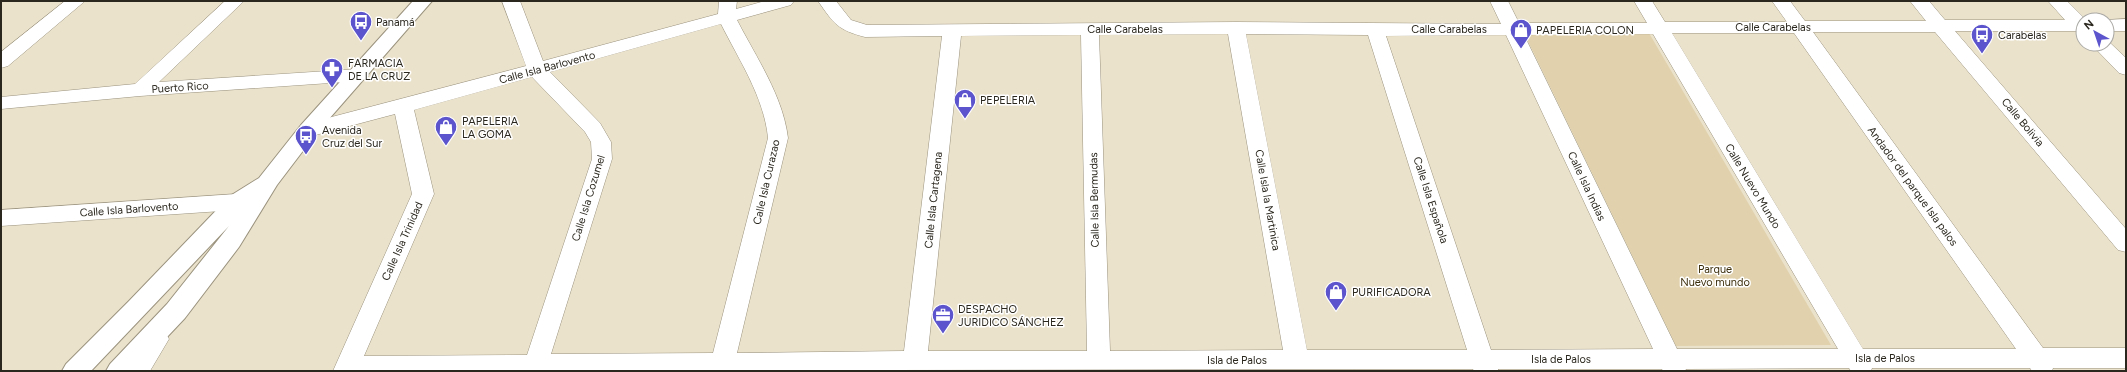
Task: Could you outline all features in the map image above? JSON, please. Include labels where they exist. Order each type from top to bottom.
[{"type":"main road","points":[[75,371],[255,194],[308,130],[359,75],[423,1]]},
{"type":"main road","points":[[119,371],[176,311],[231,242],[255,194]]},
{"type":"street","points":[[1,62],[76,1]]},
{"type":"street","points":[[140,90],[235,1]]},
{"type":"street","name":"Calle Isla Cozumel","points":[[511,1],[537,70],[593,128],[602,142],[602,159],[535,368]]},
{"type":"street","name":"Calle Isla Barlovento","points":[[308,130],[537,70],[727,9],[785,1]]},
{"type":"street","name":"Calle Carabelas","points":[[827,1],[840,20],[858,29],[952,30],[1236,28],[1375,30],[2075,25]]},
{"type":"street","name":"Calle Isla Indias","points":[[1500,1],[1672,365]]},
{"type":"street","name":"Calle Nuevo Mundo","points":[[1642,1],[1859,364]]},
{"type":"street","name":"Andador del parque Isla palos","points":[[1781,1],[2041,365]]},
{"type":"street","name":"Calle Bolivia","points":[[1920,1],[2126,244]]},
{"type":"street","points":[[2057,1],[2075,18]]},
{"type":"street","name":"Calle Isla Curazao","points":[[721,367],[778,138],[776,120],[770,103],[727,9]]},
{"type":"street","points":[[2115,25],[2126,25]]},
{"type":"street","name":"Calle Isla la Martinica","points":[[1236,28],[1298,365]]},
{"type":"street","name":"Calle Isla Bermudas","points":[[1090,29],[1098,366]]},
{"type":"street","name":"Calle Isla Cartagena","points":[[915,366],[952,30]]},
{"type":"street","name":"Calle Isla Española","points":[[1375,30],[1484,365]]},
{"type":"street","points":[[2108,52],[2126,69]]},
{"type":"street","name":"Puerto Rico","points":[[1,103],[140,90],[359,75]]},
{"type":"street","name":"Calle Isla Trinidad","points":[[346,368],[423,194],[403,106]]},
{"type":"street","name":"Calle Isla Barlovento","points":[[1,218],[255,194]]},
{"type":"street","points":[[137,371],[176,311]]},
{"type":"street","name":"Isla de Palos","points":[[346,368],[1859,364],[2041,365],[2126,358]]},
{"type":"green space","name":"Parque Nuevo mundo","points":[[1649,33],[1831,345],[1676,346],[1525,35]]},
{"type":"place","name":"Panamá","points":[[361,42]]},
{"type":"place","name":"PAPELERIA COLON","points":[[1521,50]]},
{"type":"place","name":"Carabelas","points":[[1982,54]]},
{"type":"place","name":"FARMACIA DE LA CRUZ","points":[[332,88]]},
{"type":"place","name":"PEPELERIA","points":[[965,120]]},
{"type":"place","name":"PAPELERIA LA GOMA","points":[[446,146]]},
{"type":"place","name":"Avenida Cruz del Sur","points":[[306,156]]},
{"type":"place","name":"PURIFICADORA","points":[[1336,312]]},
{"type":"place","name":"DESPACHO JURIDICO SÁNCHEZ","points":[[943,334]]}]
